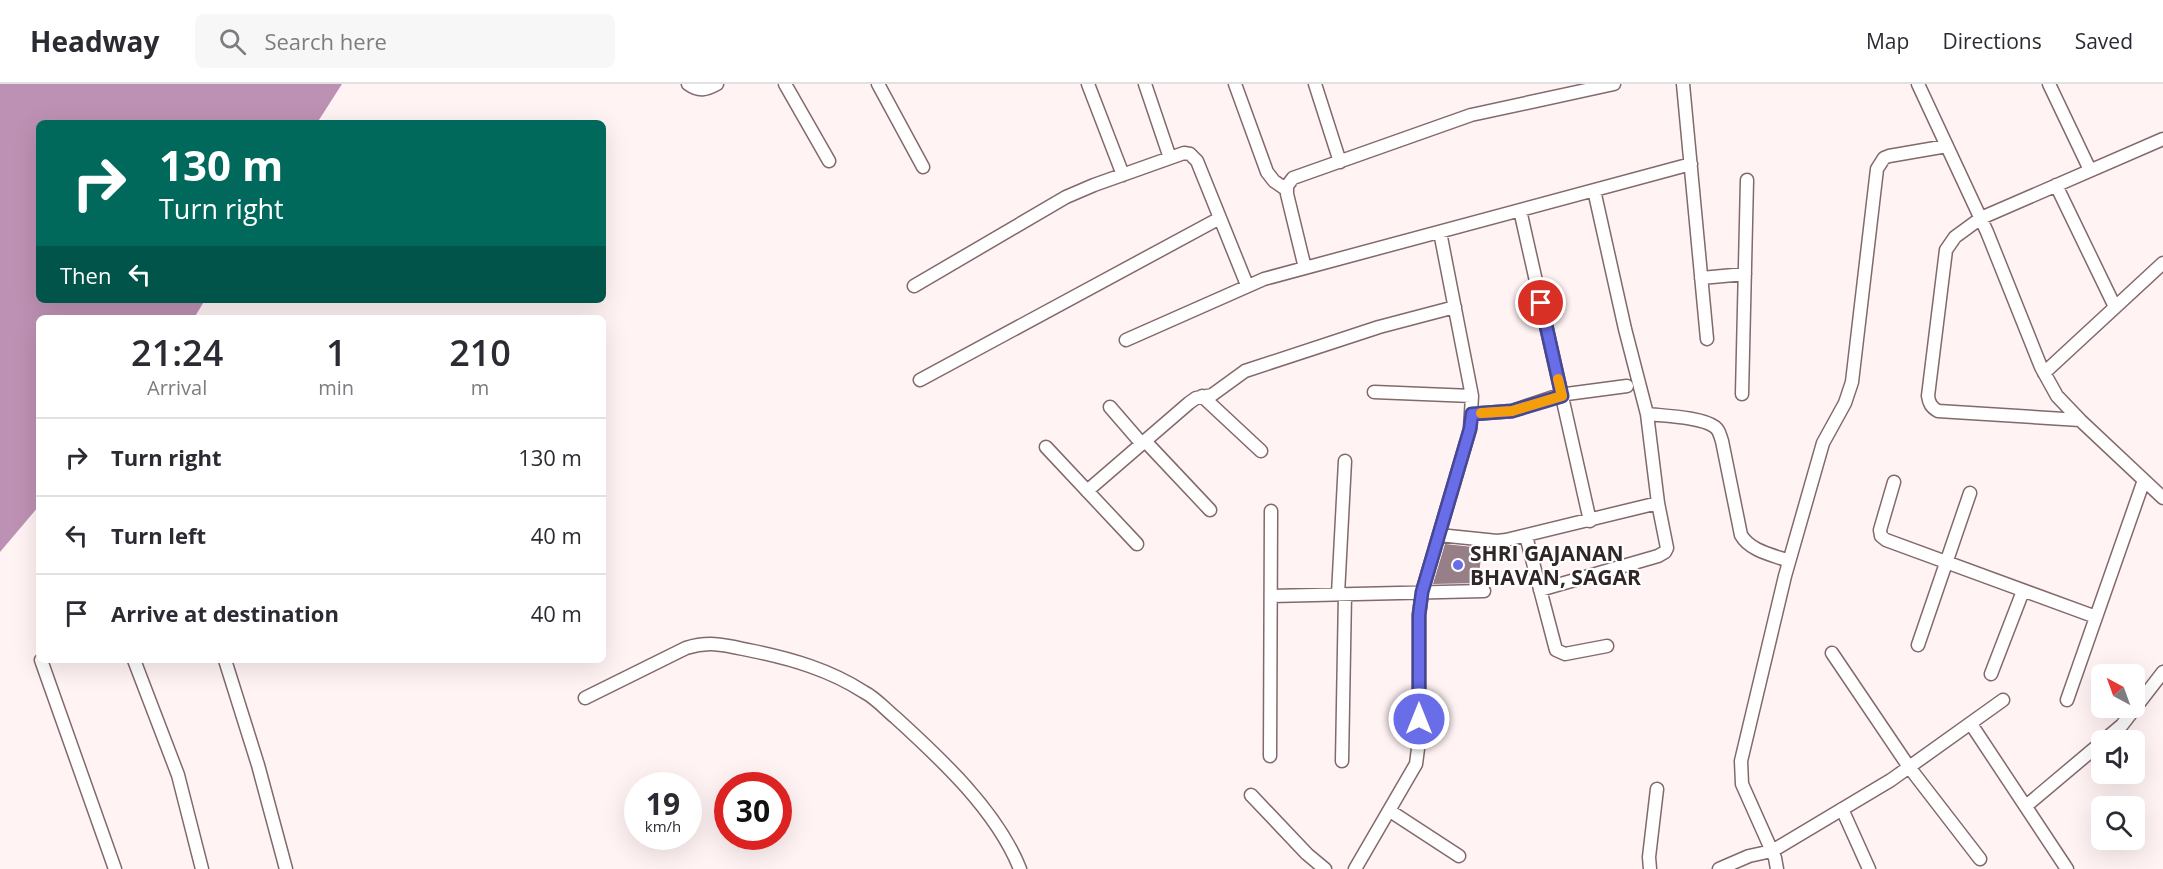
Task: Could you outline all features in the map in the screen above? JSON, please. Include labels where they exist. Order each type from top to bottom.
[{"type":"street","points":[[688,84],[695,89],[703,90],[717,84]]},
{"type":"street","points":[[786,84],[829,161]]},
{"type":"street","points":[[878,84],[922,167]]},
{"type":"street","points":[[1088,84],[1123,175]]},
{"type":"street","points":[[1145,84],[1170,158]]},
{"type":"street","points":[[1236,84],[1267,172],[1274,181],[1287,190]]},
{"type":"street","points":[[1315,84],[1340,162]]},
{"type":"street","points":[[1305,268],[1287,190],[1293,178],[1472,115],[1614,84]]},
{"type":"street","points":[[1683,84],[1707,339]]},
{"type":"street","points":[[1918,84],[1981,218],[2044,373],[2057,396],[2142,486],[2162,495]]},
{"type":"street","points":[[2049,84],[2090,170]]},
{"type":"street","points":[[2080,420],[1938,411],[1929,402],[1946,250],[1955,237],[1981,218],[2163,139]]},
{"type":"street","points":[[1777,869],[1772,851],[1742,784],[1741,761],[1789,561],[1823,443],[1845,403],[1852,382],[1877,169],[1884,158],[1889,156],[1947,146]]},
{"type":"street","points":[[914,286],[1066,197],[1184,153],[1194,157],[1247,285]]},
{"type":"street","points":[[1126,340],[1247,285],[1691,164]]},
{"type":"street","points":[[1742,394],[1747,180]]},
{"type":"street","points":[[2056,185],[2115,307]]},
{"type":"street","points":[[1540,590],[1662,554],[1667,548],[1658,503],[1647,414],[1594,190]]},
{"type":"street","points":[[1520,210],[1590,521]]},
{"type":"street","points":[[920,380],[1220,218]]},
{"type":"street","points":[[1355,869],[1411,776],[1419,753],[1419,615],[1422,592],[1470,429],[1472,396],[1440,232]]},
{"type":"street","points":[[2044,373],[2163,263]]},
{"type":"street","points":[[1701,278],[1745,274]]},
{"type":"street","points":[[1087,491],[1189,403],[1202,396],[1212,395],[1245,371],[1379,327],[1455,307]]},
{"type":"street","points":[[1472,414],[1512,411],[1563,402],[1627,386]]},
{"type":"street","points":[[1374,392],[1472,396]]},
{"type":"street","points":[[1202,396],[1261,451]]},
{"type":"street","points":[[1110,406],[1210,510]]},
{"type":"street","points":[[1647,414],[1702,422],[1715,427],[1722,441],[1742,535],[1751,546],[1789,561]]},
{"type":"street","points":[[1046,447],[1137,544]]},
{"type":"street","points":[[1342,760],[1341,594],[1346,461]]},
{"type":"street","points":[[1894,482],[1880,530],[1881,536],[1891,543],[2096,617]]},
{"type":"street","points":[[2067,700],[2142,486]]},
{"type":"street","points":[[1918,645],[1970,494]]},
{"type":"street","points":[[1439,535],[1497,541],[1590,521],[1658,503]]},
{"type":"street","points":[[1270,756],[1271,511]]},
{"type":"street","points":[[1526,536],[1555,646],[1560,653],[1607,646]]},
{"type":"street","points":[[1271,596],[1484,591]]},
{"type":"street","points":[[1991,674],[2023,591]]},
{"type":"street","points":[[585,698],[675,652],[699,644],[713,643],[794,660],[835,676],[866,693],[932,751],[984,809],[1012,850],[1020,869]]},
{"type":"street","points":[[1832,653],[1909,767],[1980,859]]},
{"type":"street","points":[[43,663],[115,869]]},
{"type":"street","points":[[135,663],[178,775],[202,869]]},
{"type":"street","points":[[226,663],[258,765],[286,869]]},
{"type":"street","points":[[2116,730],[2163,672]]},
{"type":"street","points":[[1719,869],[1749,856],[1772,851],[1842,810],[1909,767],[2004,700]]},
{"type":"street","points":[[1971,723],[2067,869]]},
{"type":"street","points":[[2026,806],[2091,751]]},
{"type":"street","points":[[1650,869],[1649,857],[1657,789]]},
{"type":"street","points":[[1251,795],[1307,854],[1325,869]]},
{"type":"street","points":[[1842,810],[1869,869]]},
{"type":"street","points":[[1390,811],[1459,856]]},
{"type":"shaded area","points":[[0,84],[342,84],[319,120],[36,120],[36,303],[203,303],[196,315],[36,315],[36,510],[0,552]]},
{"type":"building","name":"SHRI GAJANAN BHAVAN, SAGAR","points":[[1445,544],[1482,548],[1478,583],[1433,584]]},
{"type":"slow traffic","points":[[1481,413],[1512,411],[1559,395],[1562,396],[1558,379]]},
{"type":"place","name":"SHRI GAJANAN BHAVAN, SAGAR","points":[[1458,565]]},
{"type":"route","points":[[1419,719],[1419,615],[1422,592],[1470,429],[1472,414],[1512,411],[1559,395],[1562,396],[1541,303]]}]
